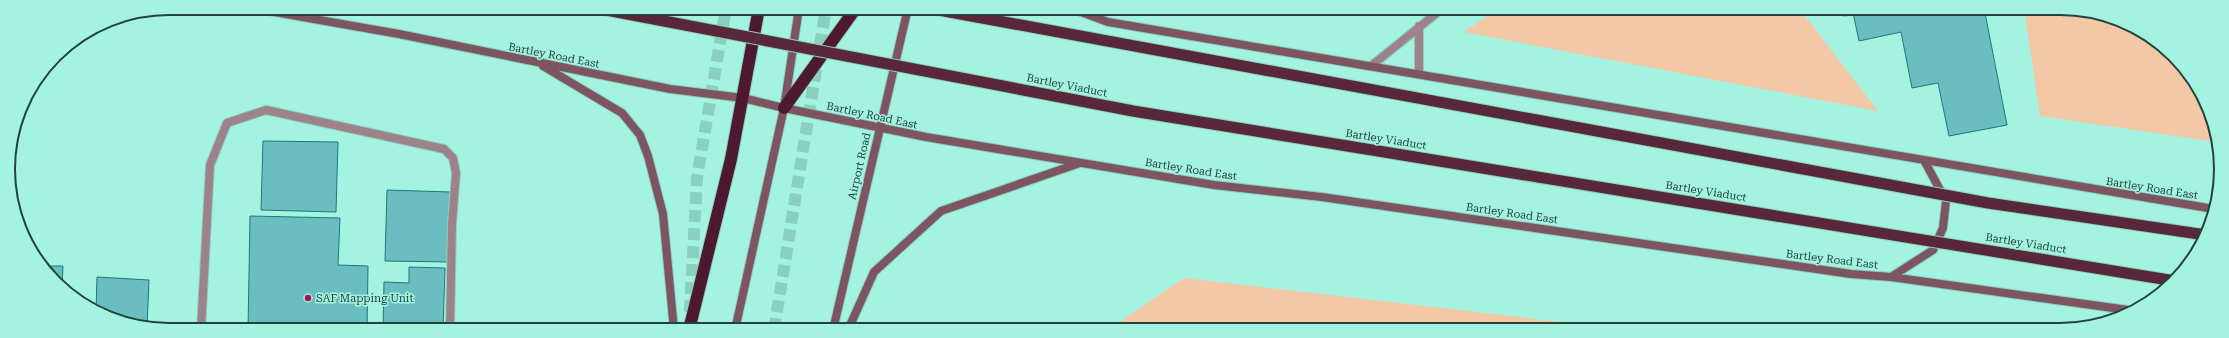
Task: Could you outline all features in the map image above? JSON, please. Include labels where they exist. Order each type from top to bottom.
[{"type":"highway","name":"Bartley Viaduct","points":[[632,15],[1133,111],[2167,280]]},
{"type":"highway","points":[[691,323],[731,159],[758,15]]},
{"type":"highway","points":[[784,108],[851,15]]},
{"type":"highway","points":[[966,15],[1988,203],[2199,234]]},
{"type":"main road","name":"Bartley Road East","points":[[290,15],[398,34],[670,89],[743,98],[926,138],[1083,162],[1214,185],[1322,197],[1852,274],[1890,277],[2123,309]]},
{"type":"main road","points":[[737,323],[784,108],[798,15]]},
{"type":"main road","name":"Airport Road","points":[[835,323],[906,15]]},
{"type":"main road","name":"Bartley Road East","points":[[1089,15],[1108,22],[1419,74],[1925,162],[2209,208]]},
{"type":"main road","points":[[537,63],[622,113],[640,134],[648,156],[663,214],[673,323]]},
{"type":"main road","points":[[851,323],[874,272],[941,211],[1083,162]]},
{"type":"main road","points":[[1890,277],[1933,250],[1943,228],[1946,201],[1925,162]]},
{"type":"street","points":[[1371,66],[1434,15]]},
{"type":"street","points":[[1419,26],[1419,74]]},
{"type":"street","points":[[201,323],[210,166],[227,123],[266,110],[444,149],[453,158],[456,173],[452,224],[450,323]]},
{"type":"shaded area","points":[[1489,15],[1804,15],[1878,111],[1464,32]]},
{"type":"shaded area","points":[[2025,15],[2080,16],[2110,23],[2128,31],[2146,41],[2162,53],[2176,67],[2188,83],[2206,119],[2211,141],[2040,116]]},
{"type":"shaded area","points":[[1184,278],[1570,323],[1118,323]]},
{"type":"building","points":[[1853,15],[1985,15],[2007,125],[1949,136],[1938,83],[1912,88],[1901,32],[1859,41]]},
{"type":"building","points":[[263,141],[338,142],[336,212],[261,210]]},
{"type":"building","points":[[387,190],[451,192],[449,262],[385,261]]},
{"type":"building","name":"SAF Mapping Unit","points":[[250,216],[340,218],[338,265],[368,266],[367,323],[248,323]]},
{"type":"building","points":[[49,266],[63,266],[62,280]]},
{"type":"building","points":[[409,267],[445,268],[443,323],[383,323],[384,282],[409,283]]},
{"type":"building","points":[[97,277],[149,280],[147,322],[119,315],[96,304]]},
{"type":"tunnel","points":[[690,312],[697,178],[725,15]]},
{"type":"tunnel","points":[[775,323],[825,15]]},
{"type":"place","name":"SAF Mapping Unit","points":[[308,298]]}]
